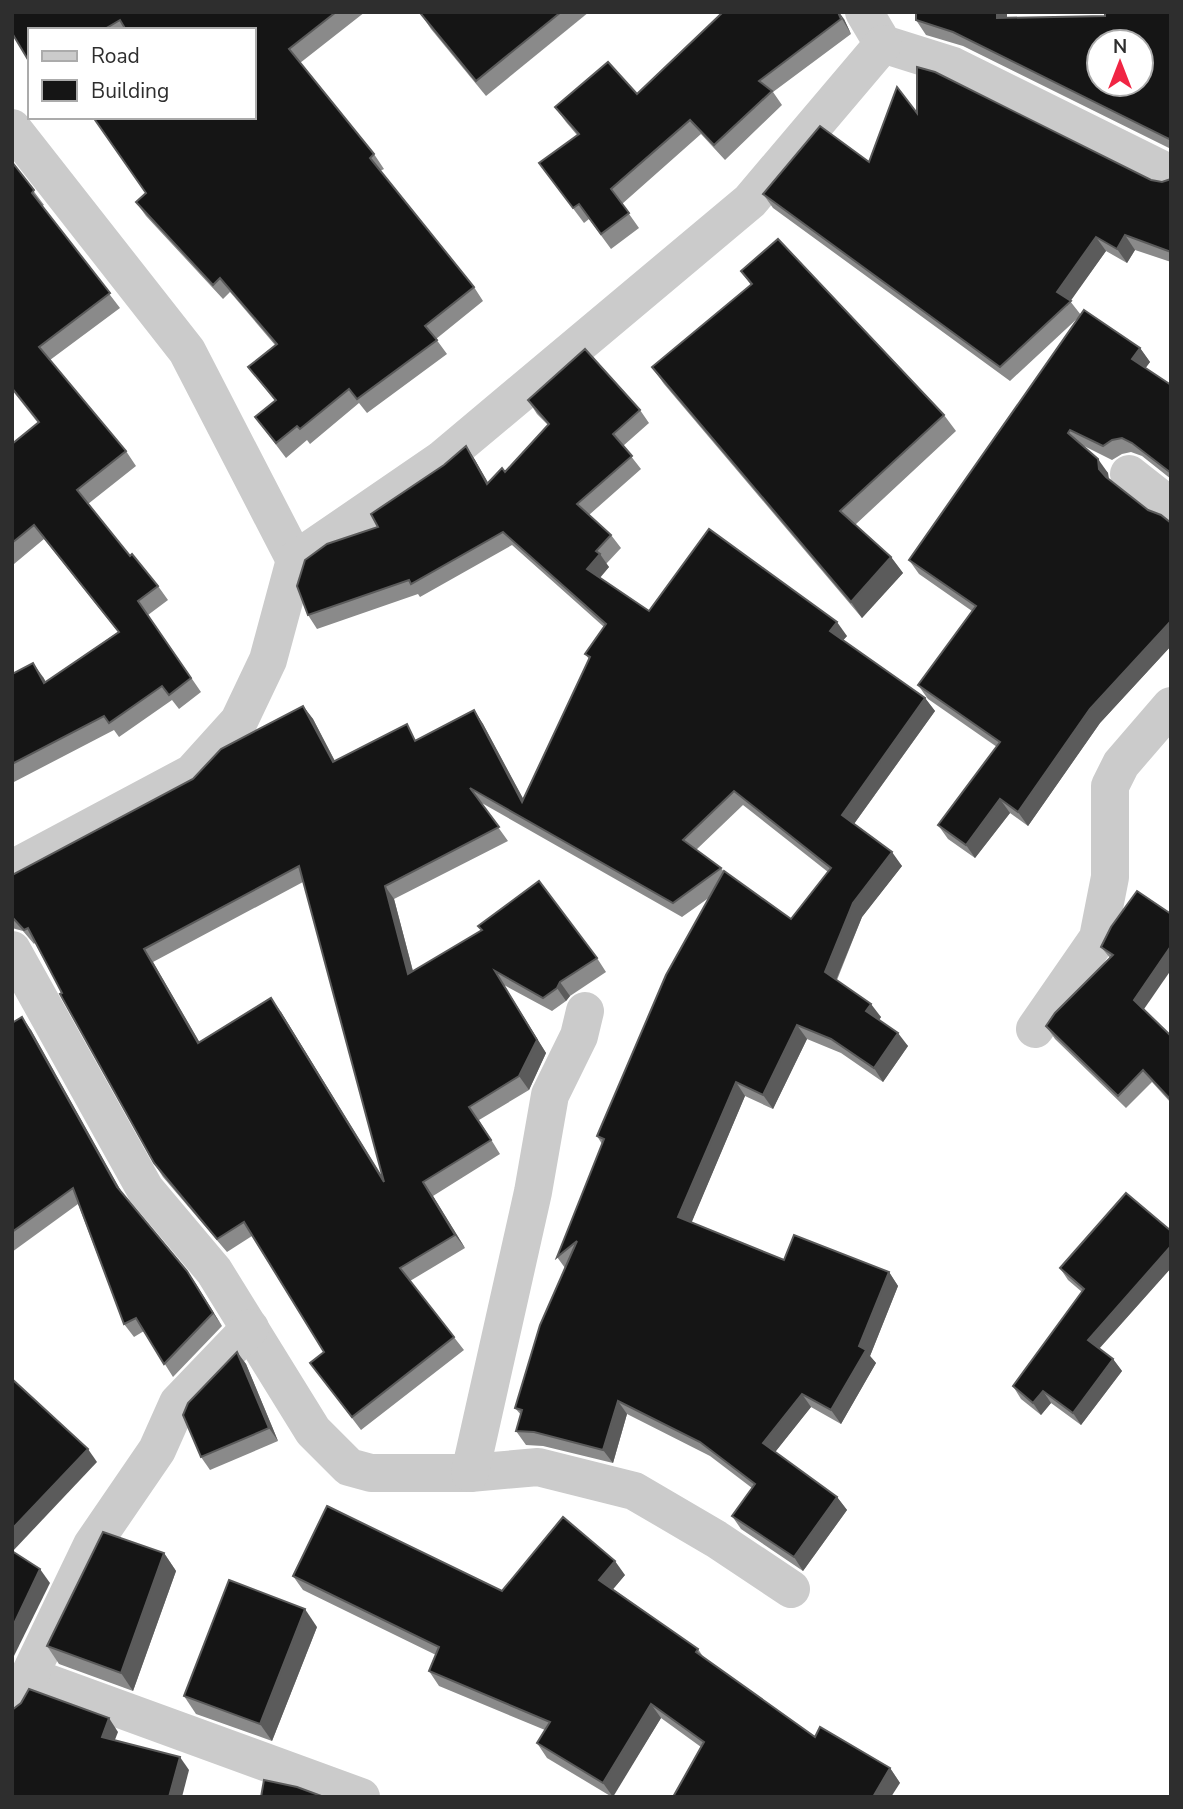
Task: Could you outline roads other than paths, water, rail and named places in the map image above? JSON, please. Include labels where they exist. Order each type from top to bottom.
[{"type":"street","points":[[864,12],[883,44],[953,66],[1171,174]]},
{"type":"street","points":[[12,869],[192,773],[239,721],[268,660],[295,560],[441,460],[750,201],[883,44]]},
{"type":"street","points":[[12,128],[187,351],[295,560]]},
{"type":"street","points":[[1129,474],[1171,507]]},
{"type":"street","points":[[1035,1029],[1098,939],[1110,877],[1110,786],[1121,764],[1171,706]]},
{"type":"street","points":[[12,950],[145,1189],[214,1271],[313,1431],[349,1467],[371,1473],[470,1473],[538,1467],[634,1492],[716,1539],[791,1589]]},
{"type":"street","points":[[470,1473],[533,1192],[550,1095],[579,1036],[585,1011]]},
{"type":"street","points":[[250,1328],[178,1404],[157,1450],[92,1545],[20,1690],[361,1797]]}]
